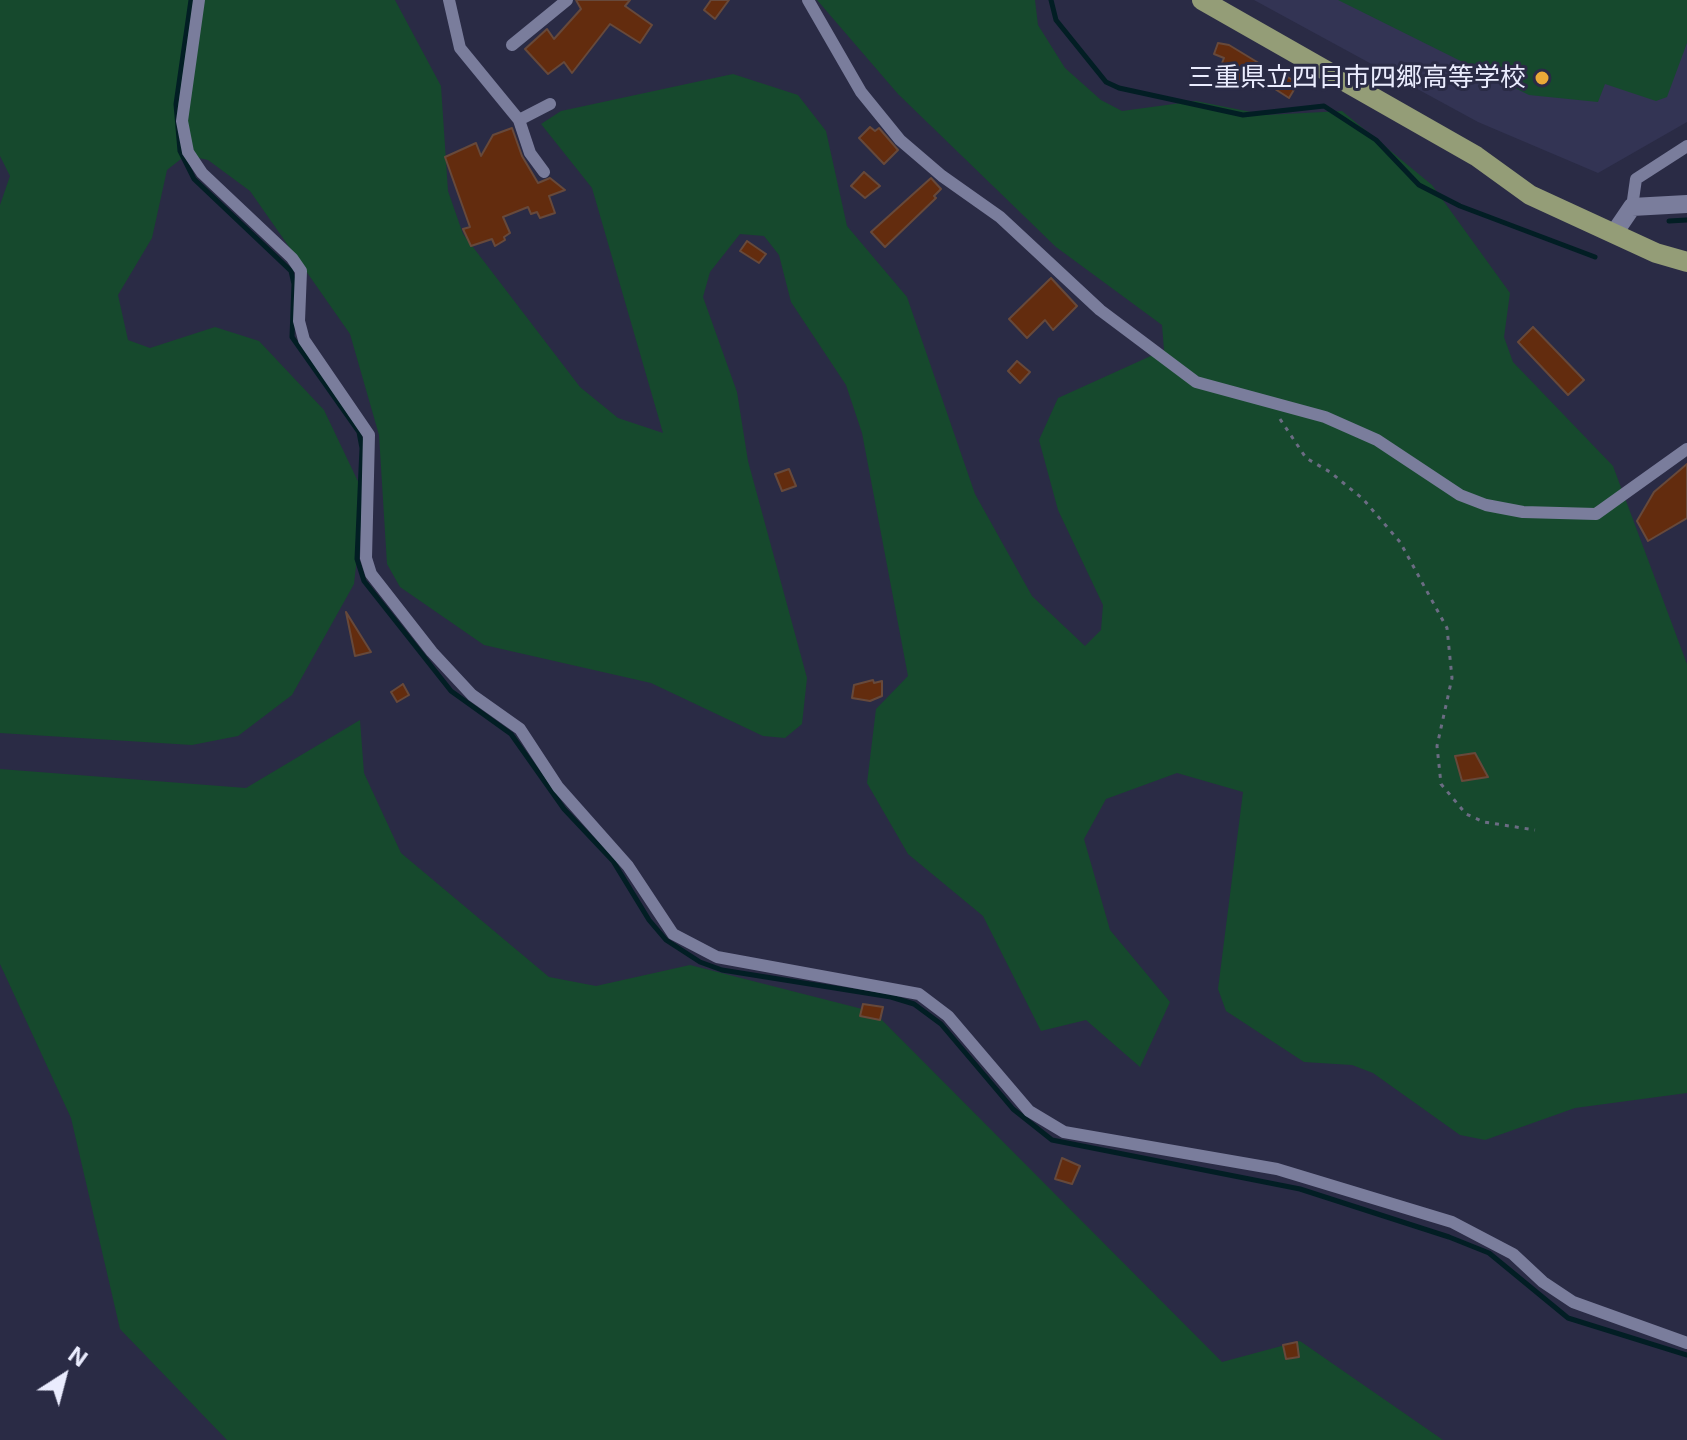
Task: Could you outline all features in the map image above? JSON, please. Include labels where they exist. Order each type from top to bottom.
[{"type":"main road","points":[[1202,0],[1476,156],[1530,195],[1656,253],[1687,262]]},
{"type":"main road","points":[[1615,232],[1632,207],[1687,204]]},
{"type":"street","points":[[199,0],[182,121],[188,152],[202,173],[301,271],[299,321],[304,340],[369,435],[366,558],[371,574],[432,652],[472,695],[520,729],[558,787],[628,866],[673,934],[717,957],[919,994],[948,1016],[1029,1111],[1064,1132],[1277,1169],[1452,1222],[1513,1254],[1543,1282],[1573,1302],[1687,1343]]},
{"type":"street","points":[[449,0],[460,48],[519,120],[530,153],[544,172]]},
{"type":"street","points":[[512,45],[567,0]]},
{"type":"street","points":[[808,0],[879,117],[923,160],[1000,217],[1100,310],[1183,375],[1218,390],[1325,417],[1401,454],[1460,495],[1523,512],[1596,514],[1687,449]]},
{"type":"street","points":[[519,120],[550,104]]},
{"type":"street","points":[[1632,207],[1636,179],[1687,146]]},
{"type":"path","points":[[1270,403],[1306,458],[1330,472],[1363,499],[1400,542],[1447,628],[1452,678],[1437,746],[1441,784],[1466,814],[1484,822],[1535,830]]},
{"type":"shaded area","name":"三重県立四日市四郷高等学校","points":[[1254,0],[1687,0],[1687,122],[1598,173],[1478,122]]},
{"type":"green space","points":[[0,0],[395,0],[441,86],[448,191],[463,234],[580,387],[618,418],[663,433],[592,188],[541,124],[561,111],[733,74],[798,95],[826,131],[847,226],[907,297],[975,494],[1032,596],[1085,646],[1101,630],[1103,605],[1058,510],[1039,440],[1058,398],[1164,350],[1162,325],[1056,247],[898,94],[817,0],[1035,0],[1038,25],[1065,68],[1101,100],[1122,111],[1196,101],[1266,115],[1342,111],[1432,185],[1510,293],[1504,337],[1513,362],[1613,466],[1687,664],[1687,1093],[1575,1108],[1485,1140],[1460,1135],[1373,1073],[1352,1065],[1304,1062],[1226,1011],[1218,989],[1243,792],[1177,773],[1106,799],[1084,839],[1110,930],[1170,1002],[1140,1067],[1086,1020],[1041,1031],[983,916],[908,854],[867,783],[876,709],[908,676],[862,433],[846,385],[791,302],[779,255],[764,236],[740,234],[710,272],[703,297],[737,392],[748,461],[807,678],[802,724],[785,738],[763,736],[651,683],[484,645],[400,587],[387,564],[379,435],[350,334],[250,191],[208,160],[186,155],[167,170],[152,238],[118,295],[128,340],[150,348],[215,327],[259,341],[324,410],[364,494],[354,584],[292,695],[238,736],[192,745],[0,733],[0,205],[10,176],[0,156]]},
{"type":"green space","points":[[1338,0],[1687,0],[1687,43],[1667,97],[1656,101],[1605,84],[1598,102],[1529,95]]},
{"type":"green space","points":[[360,720],[364,773],[401,853],[549,977],[596,986],[690,965],[874,1012],[1222,1362],[1300,1341],[1443,1440],[227,1440],[120,1329],[71,1118],[0,964],[0,769],[246,788]]},
{"type":"building","points":[[576,0],[630,0],[625,6],[652,25],[640,43],[610,24],[572,73],[564,62],[548,74],[525,49],[547,29],[554,39],[581,9]]},
{"type":"building","points":[[711,0],[729,0],[715,19],[704,10]]},
{"type":"building","points":[[1218,43],[1229,45],[1262,65],[1251,86],[1227,76],[1228,72],[1220,68],[1224,58],[1214,54]]},
{"type":"building","points":[[1284,75],[1298,83],[1289,98],[1275,89]]},
{"type":"building","points":[[870,127],[875,131],[879,128],[898,150],[884,164],[859,138]]},
{"type":"building","points":[[512,128],[522,156],[538,183],[550,178],[565,190],[549,196],[555,213],[540,218],[537,212],[531,214],[528,207],[503,217],[510,233],[504,237],[505,240],[495,246],[492,239],[471,246],[463,229],[470,227],[445,157],[476,143],[481,156],[493,135]]},
{"type":"building","points":[[864,172],[880,186],[865,198],[851,186]]},
{"type":"building","points":[[931,178],[941,189],[934,196],[936,198],[885,247],[871,232]]},
{"type":"building","points":[[747,241],[766,254],[759,263],[740,251]]},
{"type":"building","points":[[1051,278],[1077,306],[1053,330],[1045,320],[1027,338],[1009,319]]},
{"type":"building","points":[[1533,327],[1584,380],[1568,395],[1518,342]]},
{"type":"building","points":[[1017,361],[1030,372],[1020,383],[1008,371]]},
{"type":"building","points":[[1687,464],[1687,518],[1648,541],[1637,521],[1654,492]]},
{"type":"building","points":[[789,469],[796,486],[782,491],[775,474]]},
{"type":"building","points":[[346,612],[371,652],[355,656]]},
{"type":"building","points":[[873,680],[874,683],[882,681],[882,696],[870,701],[852,698],[854,685]]},
{"type":"building","points":[[403,684],[409,695],[397,702],[391,692]]},
{"type":"building","points":[[1475,753],[1488,777],[1462,781],[1455,756]]},
{"type":"building","points":[[863,1004],[883,1007],[880,1020],[860,1016]]},
{"type":"building","points":[[1062,1158],[1080,1166],[1072,1184],[1055,1179]]},
{"type":"building","points":[[1297,1342],[1299,1357],[1286,1359],[1283,1345]]},
{"type":"waterway","points":[[191,0],[176,104],[180,151],[194,179],[291,271],[294,284],[292,337],[359,432],[362,448],[357,559],[364,581],[451,691],[511,734],[564,809],[613,861],[649,920],[666,940],[700,962],[722,970],[891,997],[914,1004],[941,1024],[1013,1109],[1052,1140],[1300,1189],[1449,1237],[1489,1253],[1568,1318],[1687,1355]]},
{"type":"waterway","points":[[1051,0],[1056,20],[1106,82],[1119,88],[1243,115],[1324,106],[1376,140],[1419,185],[1460,206],[1595,257]]},
{"type":"waterway","points":[[1669,221],[1687,220]]},
{"type":"place","name":"三重県立四日市四郷高等学校","points":[[1542,78]]}]
